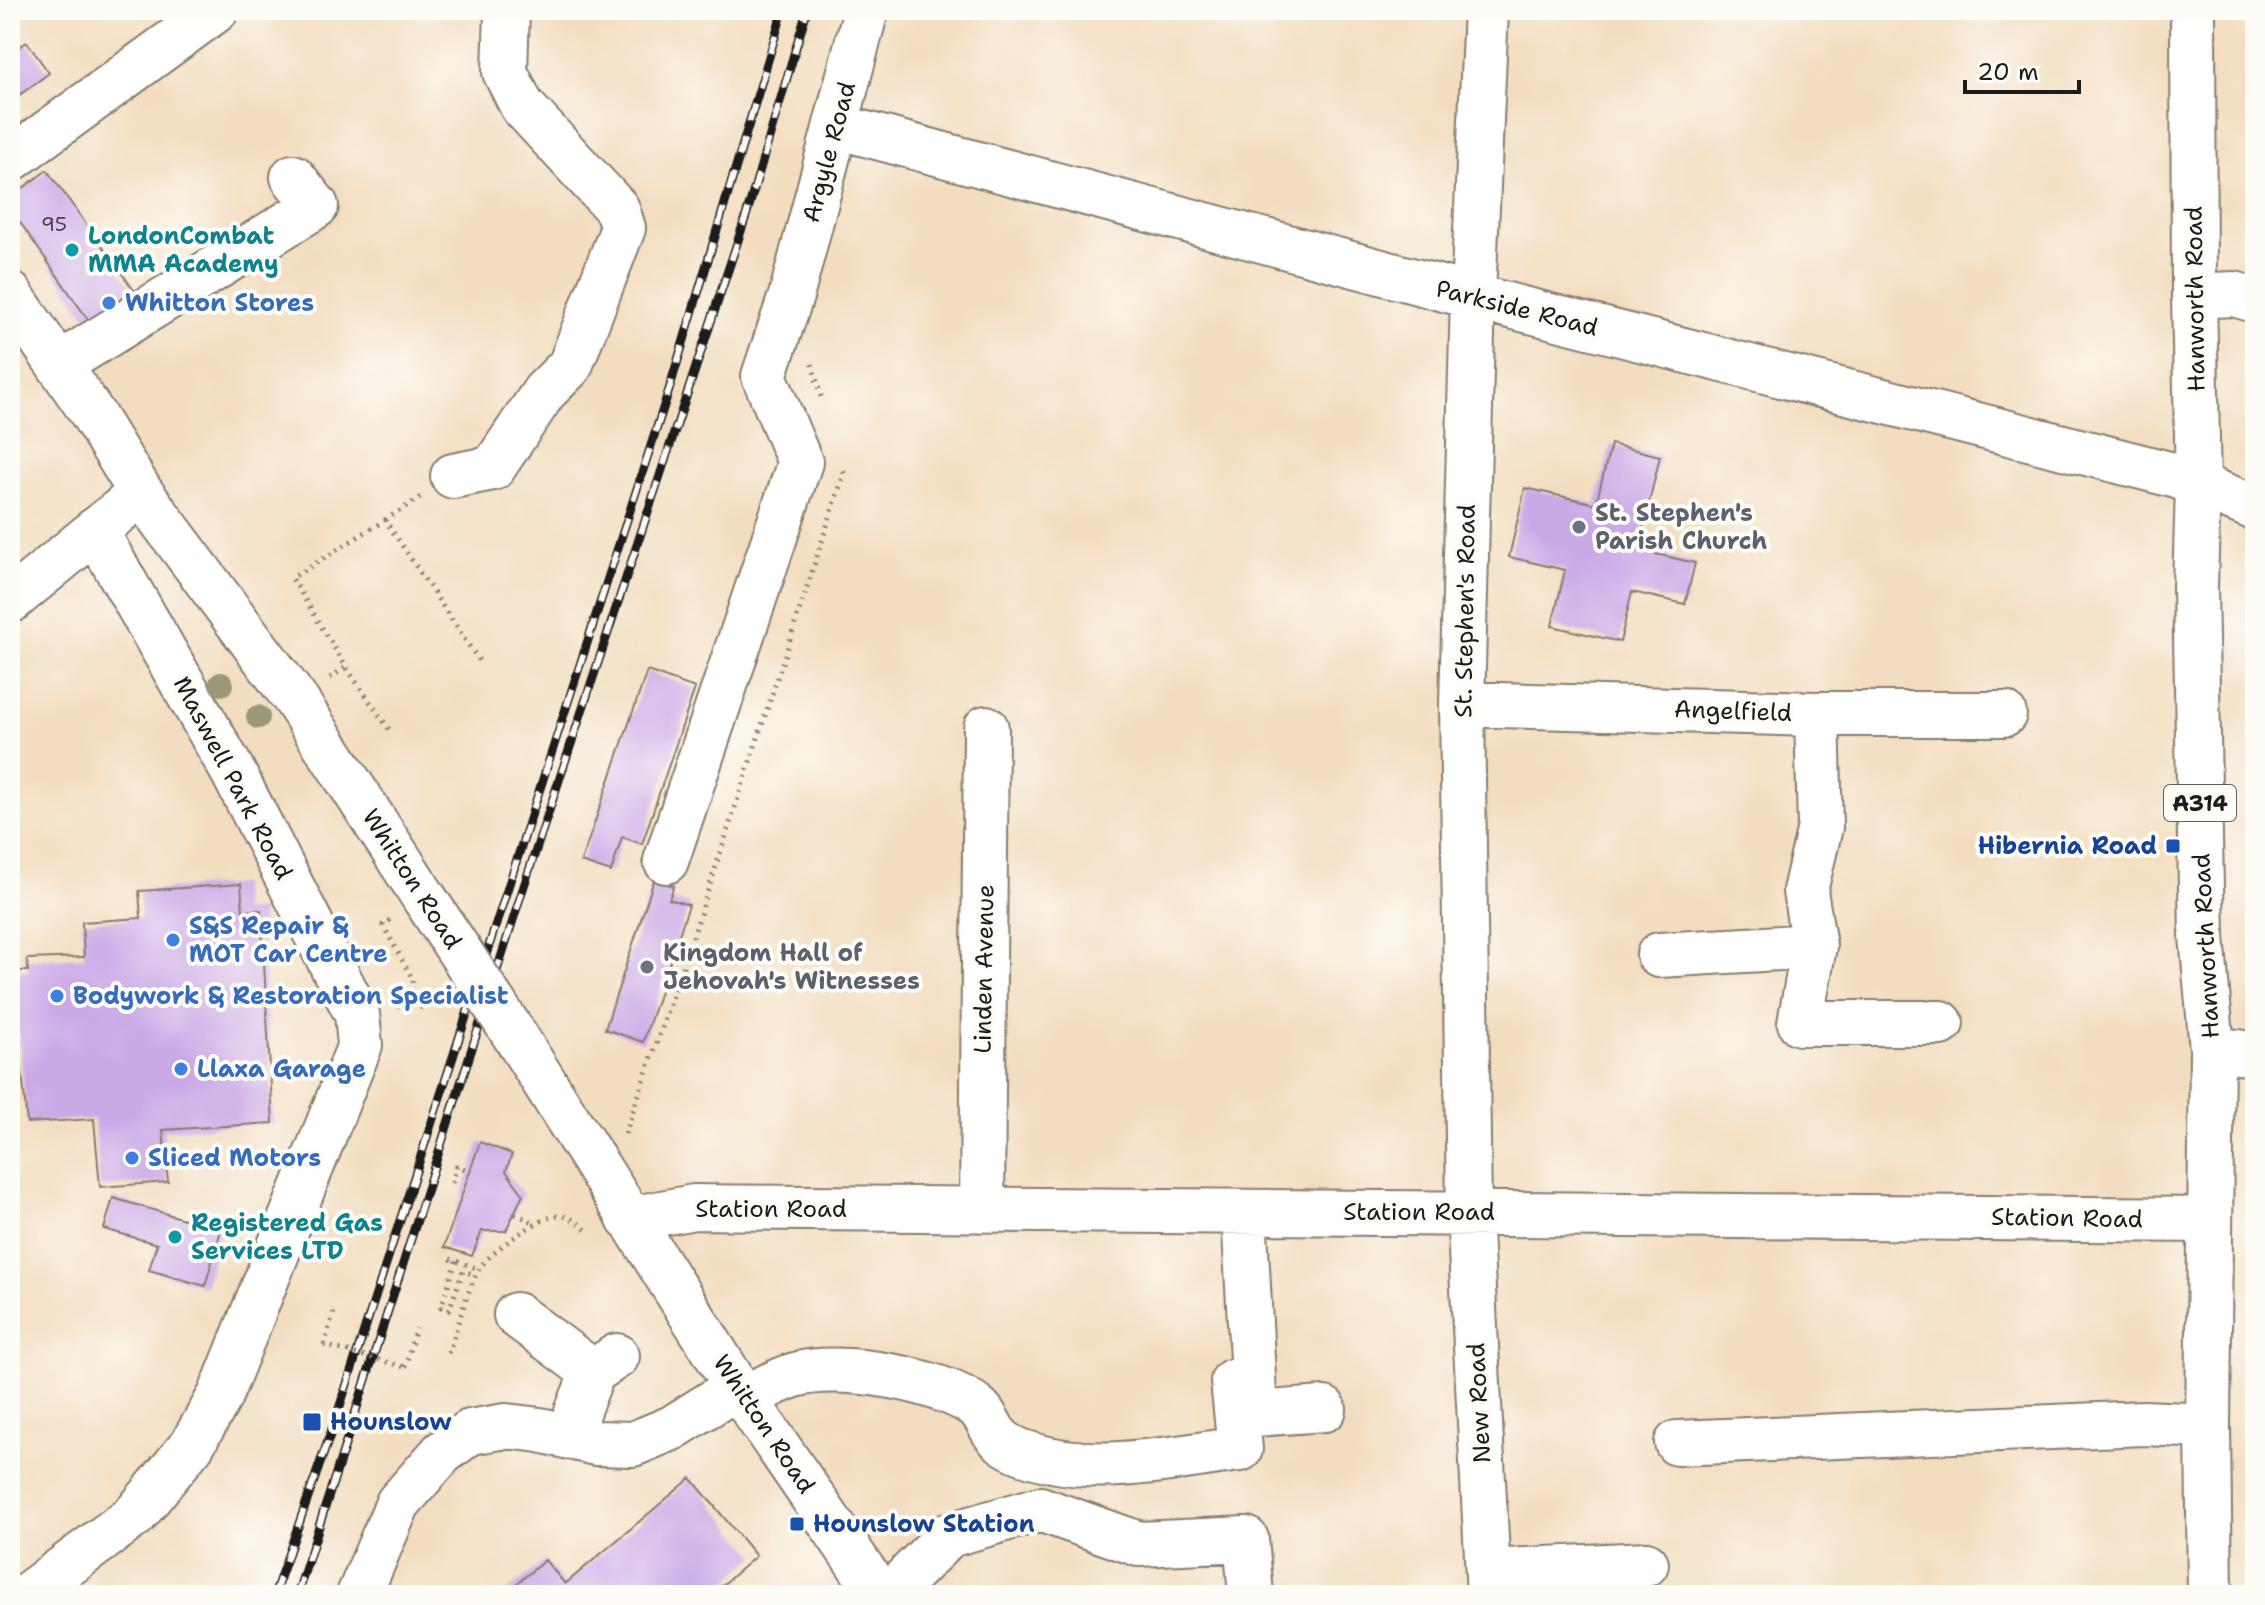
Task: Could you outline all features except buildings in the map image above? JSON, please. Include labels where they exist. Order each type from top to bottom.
[{"type":"street","points":[[10,160],[216,10]]},
{"type":"street","points":[[453,476],[493,468],[544,392],[570,366],[623,228],[617,209],[522,106],[505,72],[507,10]]},
{"type":"street","name":"Argyle Road","points":[[666,861],[800,462],[764,376],[792,293],[866,10]]},
{"type":"street","name":"St. Stephen's Road","points":[[1469,1212],[1462,704],[1473,296],[1486,10]]},
{"type":"street","name":"Hanworth Road","points":[[2193,10],[2198,486],[2195,587],[2202,904],[2212,1049],[2208,1426],[2210,1595]]},
{"type":"street","name":"Parkside Road","points":[[836,126],[1473,296],[2177,476],[2198,486]]},
{"type":"street","points":[[60,364],[316,206],[293,177]]},
{"type":"street","name":"Whitton Road","points":[[10,294],[60,364],[141,493],[298,703],[512,1031],[741,1392],[880,1595]]},
{"type":"street","points":[[2194,296],[2234,294],[2255,300]]},
{"type":"street","points":[[2198,486],[2255,508]]},
{"type":"street","points":[[10,601],[141,493]]},
{"type":"street","name":"Maswell Park Road","points":[[27,1595],[135,1515],[192,1445],[220,1396],[360,1045],[357,1014],[232,770],[95,530]]},
{"type":"street","name":"Angelfield","points":[[1462,704],[1817,714],[1820,827],[1805,891],[1814,946],[1800,1023],[1941,1023]]},
{"type":"street","points":[[1817,714],[2004,714]]},
{"type":"street","name":"Linden Avenue","points":[[982,1210],[986,728]]},
{"type":"street","points":[[1659,955],[1814,946]]},
{"type":"street","points":[[2212,1049],[2255,1054]]},
{"type":"street","name":"Station Road","points":[[629,1219],[694,1207],[2210,1220]]},
{"type":"street","name":"New Road","points":[[1469,1212],[1489,1583]]},
{"type":"street","points":[[1244,1213],[1255,1414],[1324,1409]]},
{"type":"street","points":[[516,1315],[605,1364],[577,1412],[573,1436]]},
{"type":"street","points":[[359,1595],[398,1503],[442,1453],[470,1432],[506,1426],[573,1436],[596,1443],[633,1444],[672,1428],[741,1392],[796,1375],[827,1370],[873,1373],[949,1393],[976,1406],[1003,1442],[1022,1451],[1054,1460],[1124,1464],[1240,1449],[1233,1381]]},
{"type":"street","points":[[1677,1443],[2144,1423],[2208,1426]]},
{"type":"street","points":[[889,1595],[949,1535],[1040,1509],[1139,1544],[1246,1539],[1251,1595]]},
{"type":"street","points":[[1489,1583],[1646,1564]]},
{"type":"path","points":[[389,729],[346,667],[292,578],[385,520],[482,665]]},
{"type":"path","points":[[400,954],[413,980],[412,1004]]},
{"type":"path","points":[[452,1183],[457,1166],[470,1171]]},
{"type":"path","points":[[448,1353],[478,1272],[491,1254],[537,1224],[515,1214]]},
{"type":"path","points":[[453,1260],[478,1272],[463,1271],[449,1310],[441,1307],[453,1260]]},
{"type":"path","points":[[335,1308],[324,1345],[405,1367],[416,1328]]},
{"type":"railway","points":[[274,1595],[337,1415],[669,390],[783,10]]},
{"type":"railway","points":[[297,1595],[522,892],[747,213],[807,10]]},
{"type":"place","name":"LondonCombat MMA Academy","points":[[72,250]]},
{"type":"place","name":"Whitton Stores","points":[[109,303]]},
{"type":"place","name":"St. Stephen's Parish Church","points":[[1579,527]]},
{"type":"place","name":"Hibernia Road","points":[[2173,846]]},
{"type":"place","name":"S&S Repair & MOT Car Centre","points":[[173,940]]},
{"type":"place","name":"Kingdom Hall of Jehovah's Witnesses","points":[[647,967]]},
{"type":"place","name":"Bodywork & Restoration Specialist","points":[[57,996]]},
{"type":"place","name":"Llaxa Garage","points":[[181,1069]]},
{"type":"place","name":"Sliced Motors","points":[[132,1158]]},
{"type":"place","name":"Registered Gas Services LTD","points":[[175,1237]]},
{"type":"place","name":"Hounslow","points":[[312,1422]]},
{"type":"place","name":"Hounslow Station","points":[[797,1524]]}]
